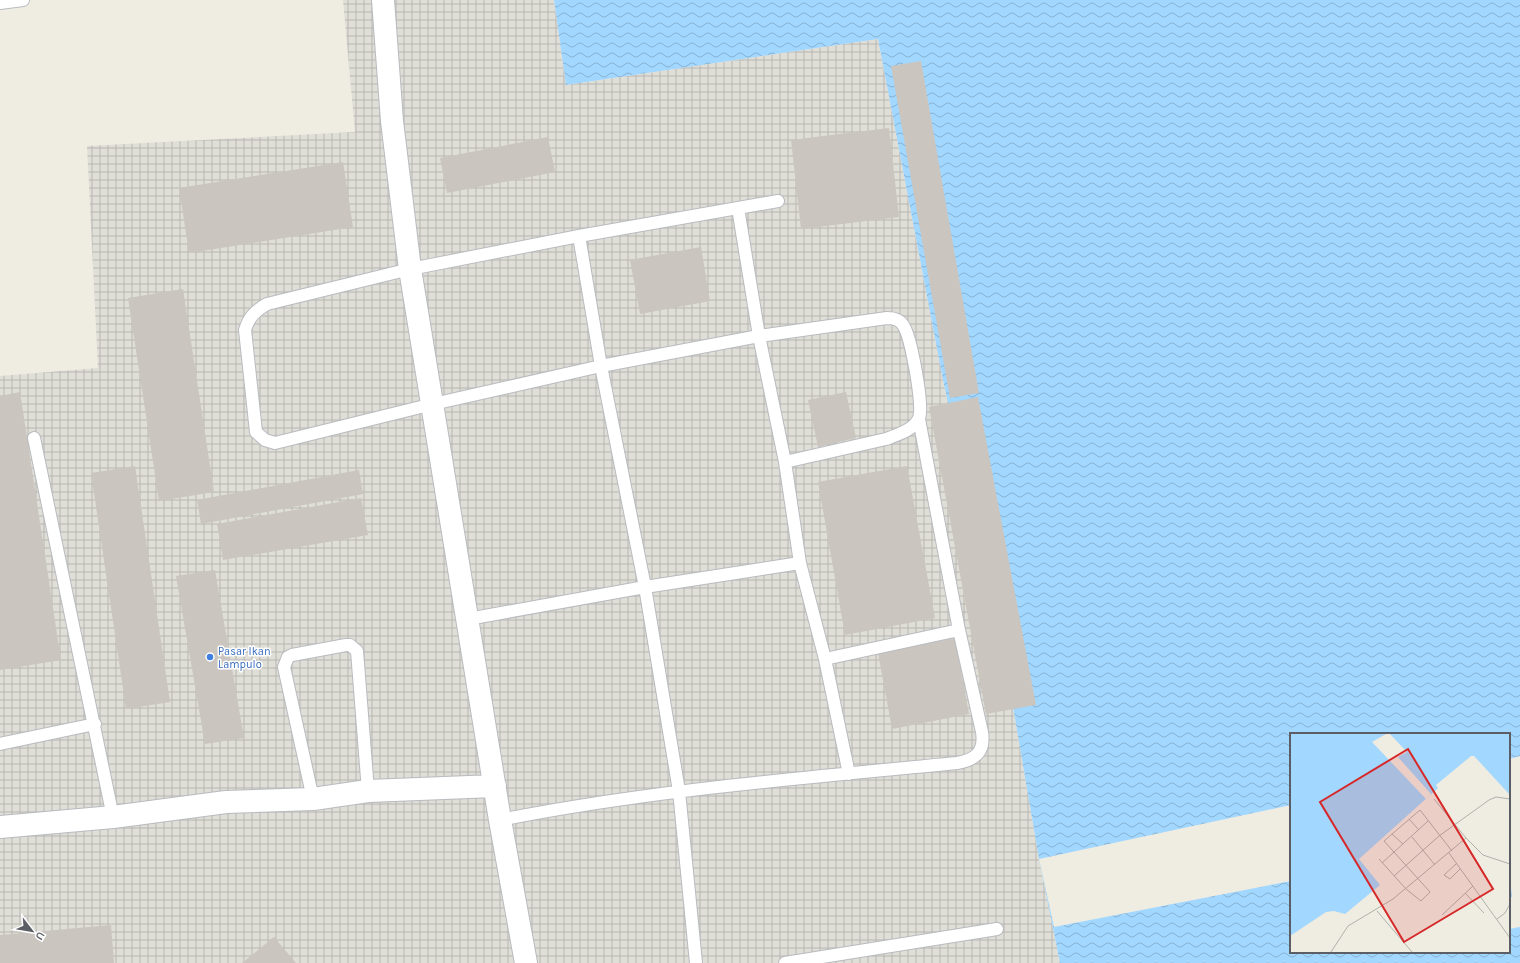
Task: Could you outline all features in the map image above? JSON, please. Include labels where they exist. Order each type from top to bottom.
[{"type":"street","points":[[383,0],[392,121],[410,269],[500,820],[526,963]]},
{"type":"street","points":[[0,827],[113,817],[226,802],[313,799],[368,791],[495,786]]},
{"type":"lane","points":[[0,3],[23,0]]},
{"type":"lane","points":[[500,820],[554,809],[679,791],[957,763],[968,761],[979,754],[983,739],[959,630],[919,419],[921,407],[909,340],[904,326],[897,320],[887,318],[759,336],[601,366],[433,404],[275,443],[265,440],[256,432],[245,330],[249,319],[253,314],[267,304],[410,269],[579,236],[778,201]]},
{"type":"lane","points":[[738,208],[759,336],[785,462],[800,563],[825,659],[848,774]]},
{"type":"lane","points":[[579,236],[601,366],[645,587],[679,791],[696,963]]},
{"type":"lane","points":[[785,462],[886,439],[908,429],[919,419]]},
{"type":"lane","points":[[34,438],[95,724],[113,817]]},
{"type":"lane","points":[[468,619],[645,587],[800,563]]},
{"type":"lane","points":[[825,659],[959,630]]},
{"type":"lane","points":[[313,799],[284,667],[288,657],[292,655],[346,645],[350,645],[357,651],[368,791]]},
{"type":"lane","points":[[0,744],[95,724]]},
{"type":"lane","points":[[785,963],[997,929]]},
{"type":"shaded area","points":[[343,0],[554,0],[566,85],[878,39],[942,375],[1013,707],[1039,859],[1060,963],[0,963],[0,376],[98,368],[87,146],[355,132]]},
{"type":"water","points":[[554,0],[1520,0],[1520,963],[1060,963],[1039,859],[1013,707],[942,375],[878,39],[566,85]]},
{"type":"pier","points":[[1520,756],[1520,927],[1510,929],[1510,898],[1512,897],[1510,879],[1510,759]]},
{"type":"pier","points":[[1290,805],[1290,881],[1054,927],[1039,859]]},
{"type":"building","points":[[921,61],[979,393],[950,398],[891,66]]},
{"type":"building","points":[[889,128],[899,217],[801,229],[791,140]]},
{"type":"building","points":[[548,137],[555,172],[447,193],[440,158]]},
{"type":"building","points":[[343,162],[353,227],[189,253],[179,188]]},
{"type":"building","points":[[701,247],[710,301],[640,314],[630,260]]},
{"type":"building","points":[[183,289],[214,492],[159,501],[128,298]]},
{"type":"building","points":[[20,392],[61,660],[0,670],[0,396]]},
{"type":"building","points":[[846,392],[856,438],[818,447],[808,400]]},
{"type":"building","points":[[978,397],[1036,705],[986,714],[929,407]]},
{"type":"building","points":[[135,466],[170,702],[126,709],[91,473]]},
{"type":"building","points":[[907,466],[935,618],[845,635],[818,482]]},
{"type":"building","points":[[359,470],[363,494],[201,524],[197,500]]},
{"type":"building","points":[[361,498],[368,535],[223,560],[217,524]]},
{"type":"building","name":"Pasar Ikan Lampulo","points":[[215,570],[244,738],[205,744],[176,576]]},
{"type":"building","points":[[955,638],[969,714],[892,729],[878,653]]},
{"type":"building","points":[[111,925],[114,963],[0,963],[0,935]]},
{"type":"building","points":[[274,937],[296,963],[242,963]]},
{"type":"place","name":"Pasar Ikan Lampulo","points":[[210,657]]}]
